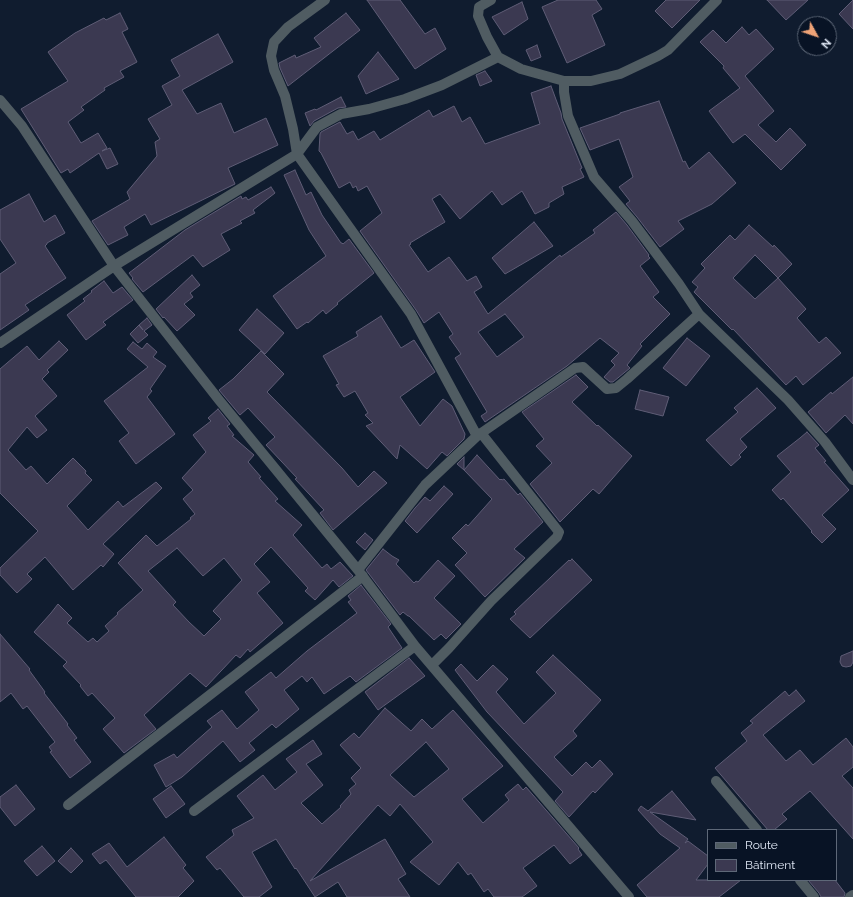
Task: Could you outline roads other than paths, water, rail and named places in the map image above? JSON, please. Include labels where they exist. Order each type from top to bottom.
[{"type":"street","points":[[325,0],[288,27],[274,42],[271,56],[274,70],[285,96],[294,129],[297,154],[411,314],[479,434],[559,532],[557,537],[491,601],[432,665]]},
{"type":"street","points":[[491,0],[479,7],[478,16],[486,37],[498,57],[520,69],[564,81],[591,81],[620,74],[658,56],[668,50],[717,0]]},
{"type":"street","points":[[0,343],[114,266],[297,154],[317,127],[341,114],[369,109],[405,99],[442,85],[498,57]]},
{"type":"street","points":[[564,81],[564,92],[568,116],[594,177],[632,221],[679,284],[699,314],[788,400],[825,442],[853,480]]},
{"type":"street","points":[[0,100],[22,126],[114,266],[219,400],[361,573],[416,646],[629,897]]},
{"type":"street","points":[[68,805],[361,573],[425,485],[479,434],[575,368],[584,367],[607,389],[616,388],[628,379],[699,314]]},
{"type":"street","points":[[194,811],[416,646]]},
{"type":"street","points":[[716,781],[756,829]]},
{"type":"street","points":[[801,881],[814,897]]}]
